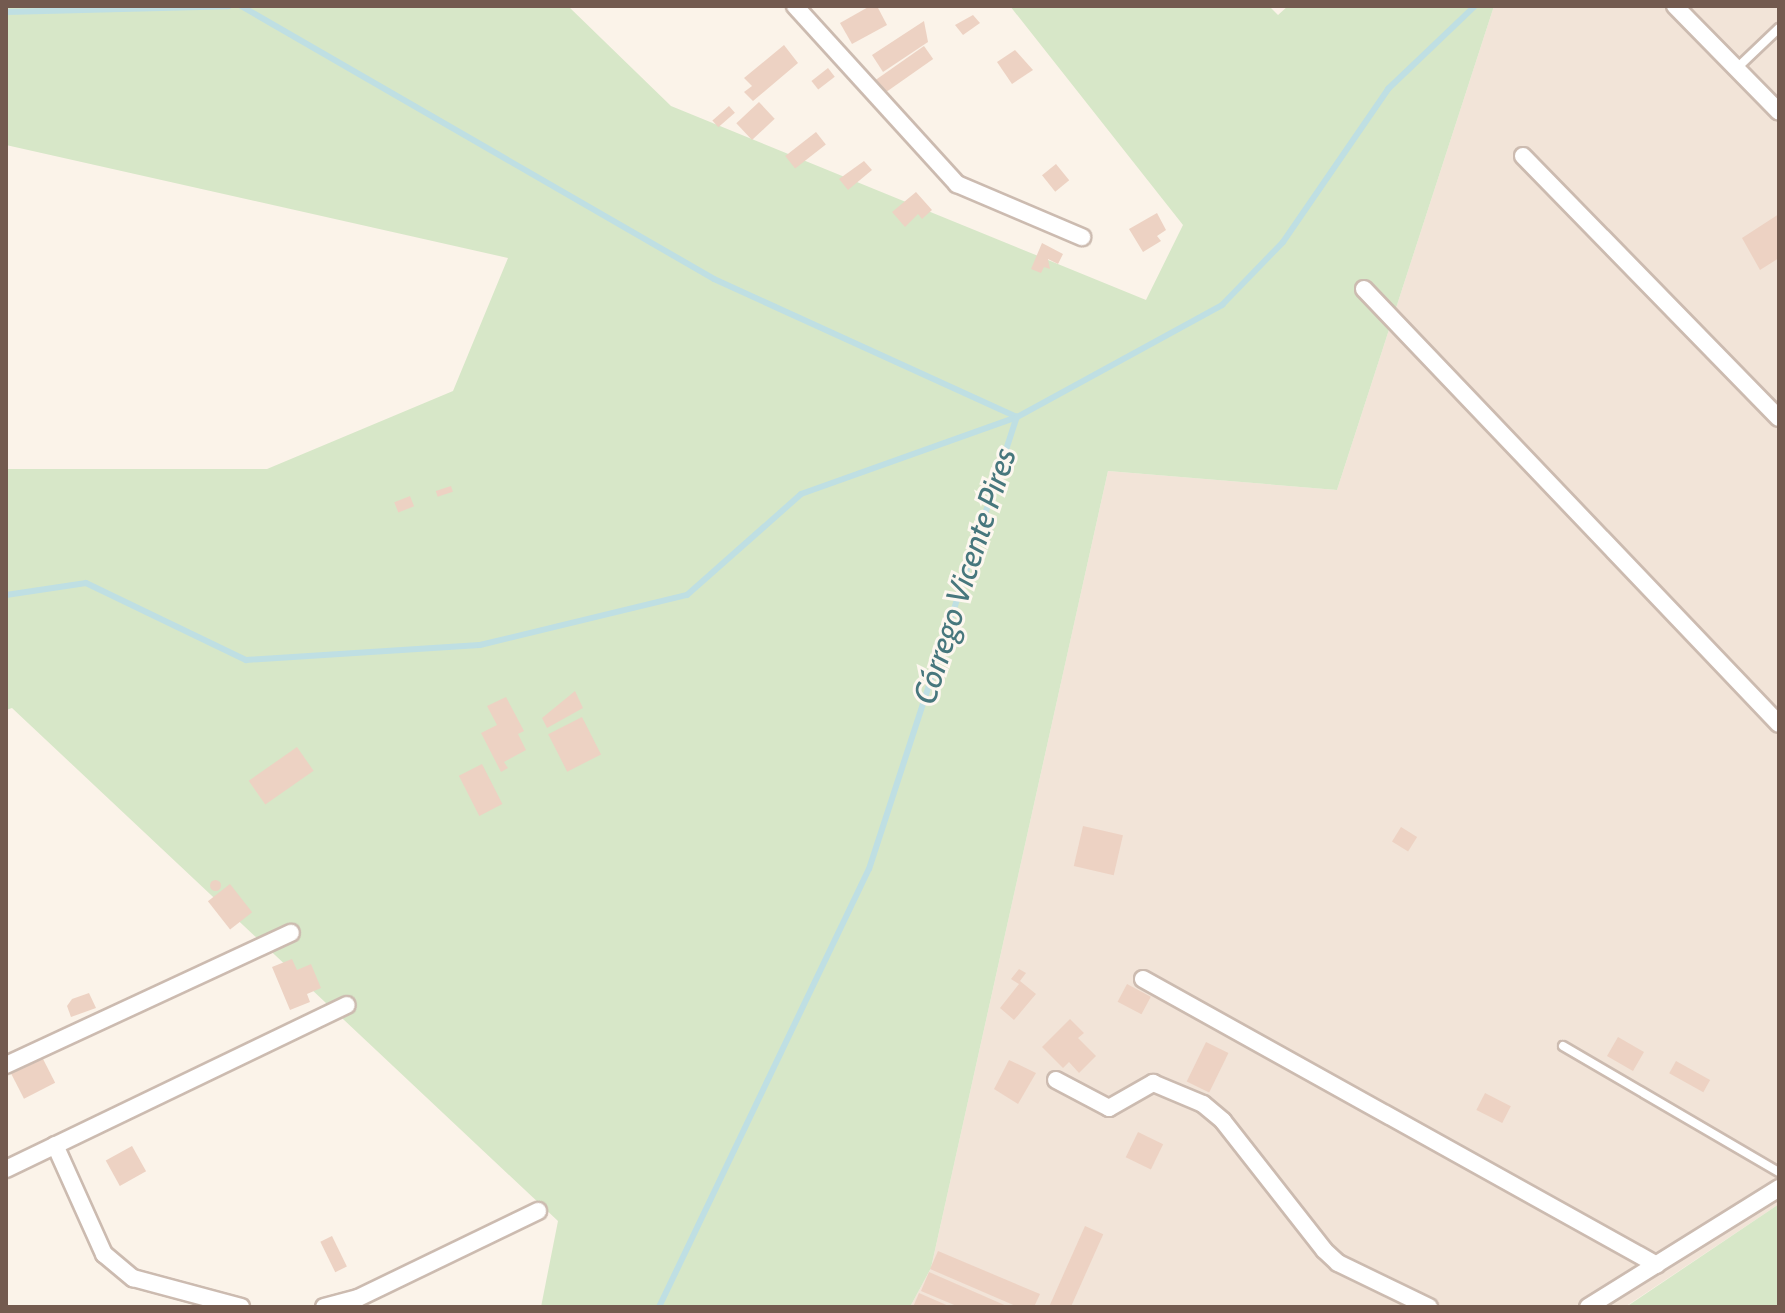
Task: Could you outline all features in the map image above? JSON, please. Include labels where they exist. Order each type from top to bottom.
[{"type":"street","points":[[795,6],[957,184],[1082,237]]},
{"type":"street","points":[[1675,6],[1779,112]]},
{"type":"street","points":[[1523,156],[1779,418]]},
{"type":"street","points":[[1364,289],[1779,724]]},
{"type":"street","points":[[6,1065],[291,933]]},
{"type":"street","points":[[1143,979],[1657,1265]]},
{"type":"street","points":[[6,1169],[347,1005]]},
{"type":"street","points":[[1056,1080],[1109,1108],[1153,1083],[1203,1104],[1223,1121],[1324,1250],[1338,1263],[1429,1307]]},
{"type":"street","points":[[55,1145],[104,1254],[133,1278],[241,1307]]},
{"type":"street","points":[[1588,1307],[1779,1188]]},
{"type":"street","points":[[324,1307],[358,1298],[538,1211]]},
{"type":"lane","points":[[1737,68],[1779,28]]},
{"type":"lane","points":[[1563,1046],[1779,1172]]},
{"type":"shaded area","points":[[1494,6],[1779,6],[1779,1204],[1625,1307],[910,1307],[931,1268],[1108,471],[1337,490]]},
{"type":"green space","points":[[6,6],[568,6],[671,106],[1146,300],[1183,225],[1010,6],[1269,6],[1278,15],[1288,6],[1494,6],[1337,490],[1108,471],[931,1268],[910,1307],[541,1307],[558,1221],[12,708],[6,710],[6,469],[267,469],[453,391],[508,258],[6,145]]},
{"type":"green space","points":[[1779,1204],[1779,1307],[1626,1307]]},
{"type":"building","points":[[870,6],[877,6],[887,25],[852,44],[840,23]]},
{"type":"building","points":[[973,15],[980,23],[963,35],[955,25]]},
{"type":"building","points":[[924,21],[928,42],[883,72],[872,55]]},
{"type":"building","points":[[784,45],[798,63],[753,101],[744,92],[752,86],[744,78]]},
{"type":"building","points":[[924,46],[933,59],[884,94],[875,80]]},
{"type":"building","points":[[1015,50],[1033,70],[1012,84],[997,62]]},
{"type":"building","points":[[828,68],[835,77],[818,90],[811,81]]},
{"type":"building","points":[[759,102],[775,119],[752,140],[736,123]]},
{"type":"building","points":[[729,106],[735,113],[718,127],[712,120]]},
{"type":"building","points":[[816,132],[826,145],[795,169],[785,156]]},
{"type":"building","points":[[864,161],[872,170],[848,190],[839,179]]},
{"type":"building","points":[[1056,164],[1069,180],[1055,192],[1042,175]]},
{"type":"building","points":[[916,192],[932,210],[922,219],[918,214],[905,227],[892,212]]},
{"type":"building","points":[[1157,213],[1166,230],[1157,236],[1161,241],[1143,252],[1129,229]]},
{"type":"building","points":[[1779,214],[1779,258],[1760,270],[1742,238]]},
{"type":"building","points":[[1042,243],[1063,254],[1058,264],[1048,259],[1050,269],[1044,267],[1041,273],[1031,269]]},
{"type":"building","points":[[451,486],[453,492],[438,497],[436,491]]},
{"type":"building","points":[[410,496],[414,506],[398,513],[394,502]]},
{"type":"building","points":[[575,691],[583,708],[547,728],[542,718]]},
{"type":"building","points":[[506,697],[524,731],[518,734],[526,750],[504,762],[508,768],[501,772],[481,733],[497,725],[487,706]]},
{"type":"building","points":[[582,717],[601,754],[567,772],[548,734]]},
{"type":"building","points":[[297,747],[314,771],[265,805],[249,781]]},
{"type":"building","points":[[482,764],[502,804],[479,816],[459,776]]},
{"type":"building","points":[[1083,826],[1123,835],[1114,875],[1074,866]]},
{"type":"building","points":[[1401,827],[1417,837],[1408,851],[1392,841]]},
{"type":"building","points":[[215,879],[221,885],[215,891],[209,885]]},
{"type":"building","points":[[230,884],[252,912],[230,930],[208,901]]},
{"type":"building","points":[[292,959],[297,970],[311,964],[321,988],[307,994],[310,1002],[290,1010],[272,967]]},
{"type":"building","points":[[1019,969],[1026,973],[1020,981],[1036,994],[1014,1020],[1000,1008],[1019,984],[1011,979]]},
{"type":"building","points":[[1127,984],[1151,997],[1141,1014],[1118,1002]]},
{"type":"building","points":[[89,993],[96,1008],[71,1017],[67,1006],[72,999]]},
{"type":"building","points":[[1070,1019],[1084,1033],[1078,1038],[1096,1056],[1079,1073],[1069,1062],[1063,1068],[1042,1047]]},
{"type":"building","points":[[1618,1037],[1644,1052],[1633,1071],[1607,1056]]},
{"type":"building","points":[[1206,1042],[1228,1053],[1209,1093],[1187,1082]]},
{"type":"building","points":[[42,1057],[55,1083],[24,1099],[11,1073]]},
{"type":"building","points":[[1009,1060],[1036,1073],[1018,1104],[994,1089]]},
{"type":"building","points":[[1676,1061],[1710,1080],[1703,1092],[1669,1073]]},
{"type":"building","points":[[1485,1093],[1511,1106],[1502,1123],[1476,1110]]},
{"type":"building","points":[[1138,1132],[1163,1144],[1151,1169],[1126,1157]]},
{"type":"building","points":[[132,1146],[146,1171],[120,1186],[106,1161]]},
{"type":"building","points":[[1085,1226],[1103,1234],[1071,1307],[1049,1306]]},
{"type":"building","points":[[332,1236],[347,1267],[335,1272],[320,1242]]},
{"type":"building","points":[[938,1251],[1040,1294],[1034,1307],[1018,1307],[930,1269]]},
{"type":"building","points":[[929,1272],[1009,1307],[959,1307],[921,1291]]},
{"type":"building","points":[[919,1293],[951,1307],[913,1307]]},
{"type":"waterway","points":[[6,12],[229,6]]},
{"type":"waterway","points":[[241,6],[714,279],[1017,417]]},
{"type":"waterway","name":"Córrego Vicente Pires","points":[[659,1307],[869,869],[1017,417],[1222,305],[1283,242],[1388,89],[1475,6]]},
{"type":"waterway","points":[[6,595],[86,583],[246,660],[480,645],[687,595],[801,494],[1017,417]]}]
